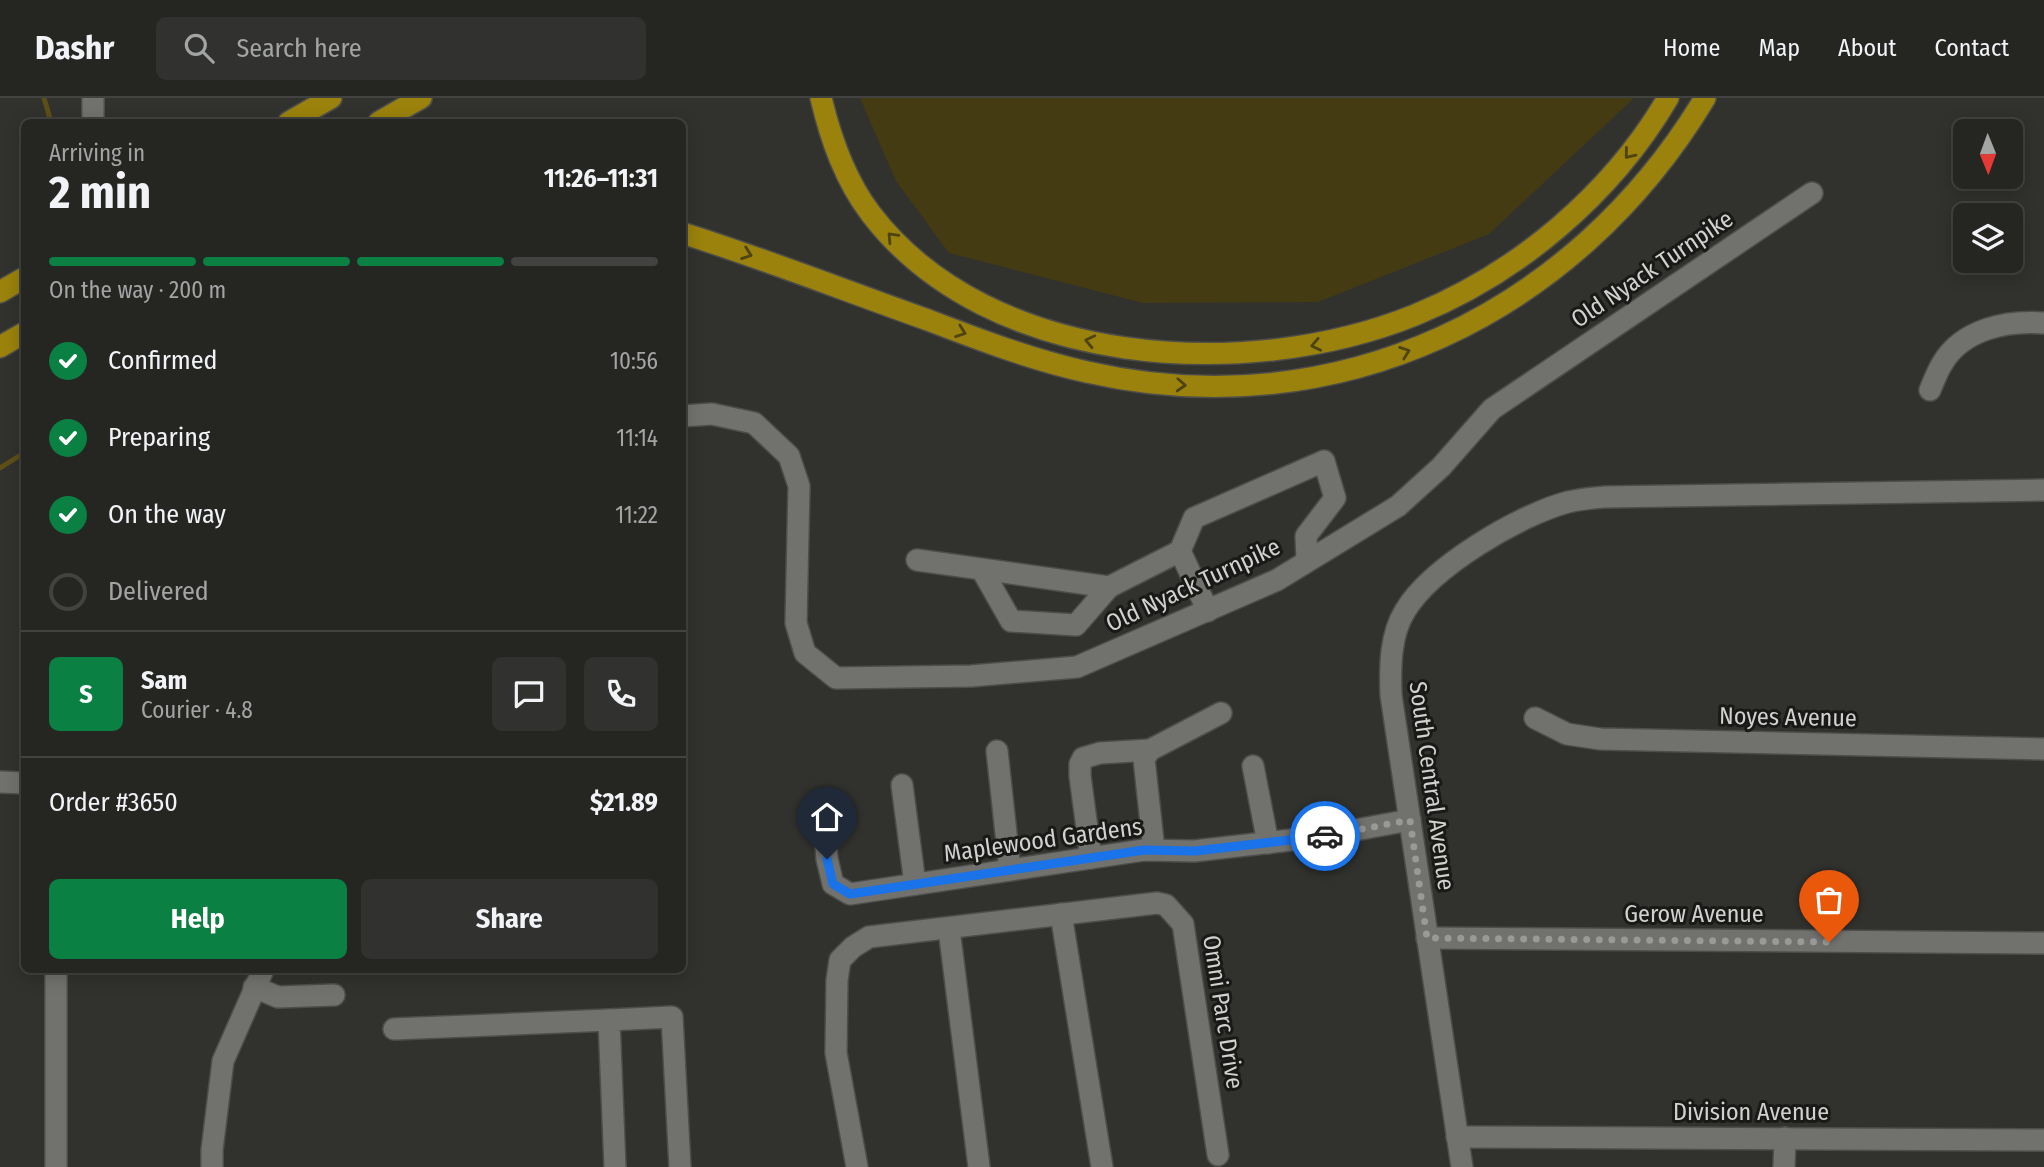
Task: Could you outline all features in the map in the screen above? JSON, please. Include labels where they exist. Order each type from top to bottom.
[{"type":"highway","points":[[294,119],[331,98]]},
{"type":"highway","points":[[384,119],[421,98]]},
{"type":"highway","points":[[821,98],[843,166],[870,213],[904,250],[944,281],[993,309],[1066,335],[1151,352],[1212,355],[1272,352],[1361,334],[1416,315],[1469,289],[1544,239],[1589,199],[1629,155],[1668,98]]},
{"type":"highway","points":[[686,234],[987,342],[1068,367],[1118,378],[1181,385],[1276,383],[1338,372],[1398,355],[1456,331],[1511,300],[1564,263],[1632,198],[1672,149],[1705,98]]},
{"type":"highway","points":[[0,347],[21,335]]},
{"type":"street","points":[[93,98],[93,119]]},
{"type":"street","name":"Old Nyack Turnpike","points":[[686,416],[712,414],[754,422],[789,456],[799,486],[796,623],[805,653],[836,678],[971,676],[1077,667],[1277,580],[1398,506],[1441,467],[1492,409],[1812,193]]},
{"type":"street","points":[[1930,390],[1943,362],[1967,337],[1996,326],[2044,323]]},
{"type":"street","points":[[982,570],[1011,621],[1076,625],[1109,587],[1180,551],[1194,518],[1324,461],[1335,498],[1306,536],[1307,560]]},
{"type":"street","name":"South Central Avenue","points":[[1462,1167],[1391,695],[1390,668],[1394,642],[1404,612],[1422,588],[1454,562],[1538,513],[1569,502],[1605,497],[2044,490]]},
{"type":"street","points":[[1180,551],[1208,611]]},
{"type":"street","points":[[916,559],[1109,587]]},
{"type":"street","points":[[1091,858],[1080,776],[1083,758],[1100,752],[1150,750],[1221,713]]},
{"type":"street","name":"Noyes Avenue","points":[[1535,718],[1566,734],[1600,739],[2044,749]]},
{"type":"street","points":[[1150,750],[1144,759],[1154,850]]},
{"type":"street","points":[[997,751],[1010,870]]},
{"type":"street","points":[[1253,766],[1268,843]]},
{"type":"street","points":[[0,782],[21,783]]},
{"type":"street","points":[[902,785],[915,884]]},
{"type":"street","name":"Maplewood Gardens","points":[[824,821],[827,859],[833,884],[850,894],[1154,850],[1195,851],[1317,837],[1410,820]]},
{"type":"street","name":"Omni Parc Drive","points":[[858,1167],[836,1053],[837,980],[840,960],[853,947],[870,937],[1157,903],[1166,905],[1182,924],[1218,1155]]},
{"type":"street","points":[[1061,914],[1102,1167]]},
{"type":"street","points":[[949,929],[979,1167]]},
{"type":"street","name":"Gerow Avenue","points":[[1427,938],[2044,943]]},
{"type":"street","points":[[56,973],[56,1167]]},
{"type":"street","points":[[212,1167],[223,1061],[258,978],[278,997],[334,995]]},
{"type":"street","points":[[394,1030],[672,1017],[680,1167]]},
{"type":"street","points":[[608,1020],[615,1167]]},
{"type":"street","name":"Division Avenue","points":[[1457,1137],[2044,1140]]},
{"type":"street","points":[[1784,1167],[1785,1138]]},
{"type":"shaded area","points":[[860,98],[1634,98],[1489,234],[1318,302],[1143,303],[949,253],[896,181]]},
{"type":"waterway","points":[[44,98],[50,119]]},
{"type":"waterway","points":[[0,468],[21,455]]},
{"type":"way so far","points":[[1325,836],[1410,820],[1427,938],[1829,942]]},
{"type":"route","points":[[827,859],[833,884],[850,894],[1144,850],[1195,851],[1325,836]]}]
